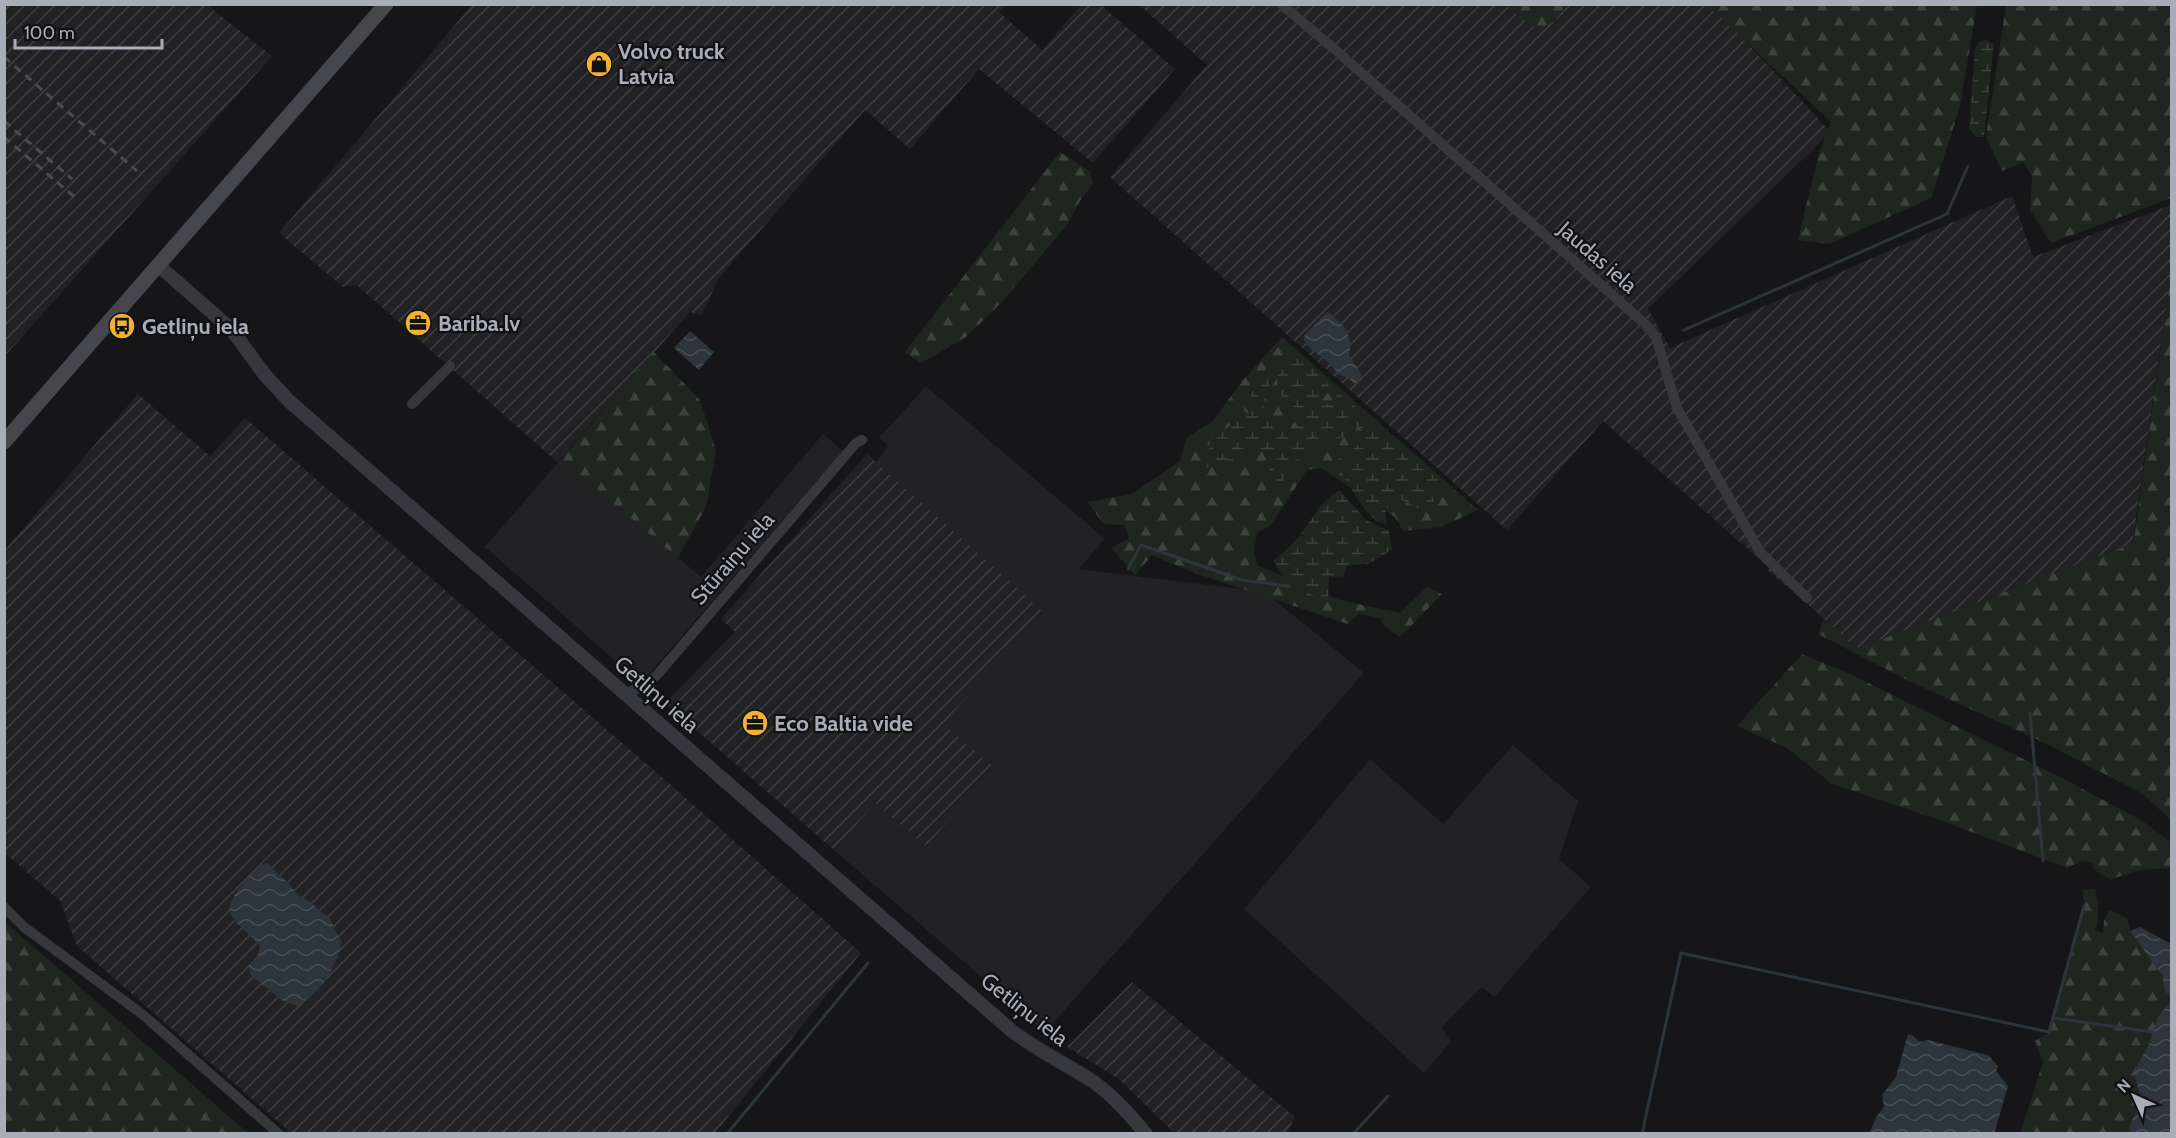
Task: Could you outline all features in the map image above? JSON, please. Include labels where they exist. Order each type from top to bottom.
[{"type":"main road","points":[[4,442],[386,4]]},
{"type":"street","name":"Jaudas iela","points":[[1281,4],[1340,53],[1644,323],[1656,337],[1677,408],[1761,553],[1807,598]]},
{"type":"street","name":"Getliņu iela","points":[[159,266],[231,329],[289,401],[1012,1031],[1112,1096],[1146,1134]]},
{"type":"street","points":[[412,404],[450,366]]},
{"type":"street","name":"Stūraiņu iela","points":[[625,693],[643,687],[657,675],[856,443],[862,440]]},
{"type":"street","points":[[4,907],[24,927],[142,1014],[279,1134]]},
{"type":"shaded area","points":[[5,4],[207,5],[272,56],[5,356]]},
{"type":"shaded area","points":[[472,5],[1005,5],[999,12],[1042,50],[1081,5],[1101,5],[1175,69],[1093,163],[979,69],[910,149],[865,110],[718,279],[702,316],[690,312],[557,462],[357,285],[343,287],[279,233]]},
{"type":"shaded area","points":[[1139,5],[1711,5],[1831,132],[1648,309],[1670,348],[2012,196],[2033,257],[2171,205],[2171,273],[2131,544],[1859,648],[1853,646],[1798,595],[1769,572],[1767,566],[1603,421],[1507,530],[1110,177],[1207,65]]},
{"type":"shaded area","points":[[926,386],[1105,539],[1079,569],[1265,592],[1364,673],[1045,1032],[834,850],[875,802],[994,768],[942,724],[1042,612],[876,462],[888,446],[879,438]]},
{"type":"shaded area","points":[[138,394],[210,456],[245,418],[670,784],[861,953],[715,1133],[291,1133],[77,946],[60,901],[5,853],[5,550]]},
{"type":"shaded area","points":[[823,434],[843,451],[641,683],[485,547],[561,459],[701,577]]},
{"type":"shaded area","name":"Eco Baltia vide","points":[[867,454],[1042,611],[943,724],[995,768],[926,846],[875,803],[834,850],[665,703],[735,632],[721,619]]},
{"type":"shaded area","points":[[1513,745],[1578,801],[1559,859],[1591,887],[1494,997],[1482,987],[1442,1027],[1451,1042],[1424,1073],[1244,909],[1370,759],[1443,824]]},
{"type":"shaded area","points":[[1132,982],[1295,1117],[1287,1133],[1174,1133],[1119,1079],[1067,1047]]},
{"type":"green space","points":[[1505,5],[1566,5],[1555,21],[1537,30]]},
{"type":"green space","points":[[1707,5],[1977,5],[1960,106],[1931,198],[1829,244],[1798,240],[1819,153],[1831,122]]},
{"type":"green space","points":[[2006,5],[2171,5],[2171,198],[2051,243],[2030,210],[2032,176],[2023,162],[2002,171],[1986,137]]},
{"type":"green space","points":[[1985,40],[1994,43],[1984,137],[1976,137],[1969,129],[1975,49],[1979,42]]},
{"type":"green space","points":[[1060,152],[1090,171],[1093,184],[1081,199],[1067,225],[1002,302],[966,337],[921,363],[905,352]]},
{"type":"green space","points":[[2171,273],[2172,820],[2143,794],[2045,743],[1911,682],[1818,634],[1824,619],[1853,646],[1859,648],[2131,544],[2134,539]]},
{"type":"green space","points":[[1282,337],[1478,510],[1441,527],[1403,531],[1395,517],[1321,468],[1307,470],[1270,526],[1257,533],[1254,550],[1257,565],[1340,600],[1400,613],[1427,587],[1442,594],[1400,637],[1383,625],[1381,618],[1359,614],[1348,624],[1192,572],[1152,555],[1135,575],[1111,548],[1129,538],[1124,525],[1104,524],[1087,502],[1132,494],[1180,461],[1186,438],[1212,422],[1243,380]]},
{"type":"green space","points":[[1295,351],[1322,376],[1331,389],[1322,399],[1306,401],[1308,406],[1326,404],[1339,393],[1443,483],[1441,492],[1431,492],[1436,508],[1425,512],[1399,498],[1385,509],[1387,524],[1376,521],[1363,507],[1335,463],[1340,458],[1351,467],[1357,457],[1353,448],[1365,441],[1361,429],[1353,425],[1352,436],[1323,442],[1302,458],[1294,461],[1280,487],[1268,482],[1271,456],[1266,449],[1204,469],[1187,469],[1181,466],[1202,464],[1209,456],[1210,439],[1234,423],[1234,415],[1243,409],[1248,414],[1256,402],[1250,395],[1269,366],[1273,377],[1263,406],[1287,430],[1307,422],[1283,397],[1278,385],[1278,358]]},
{"type":"green space","points":[[654,352],[700,400],[716,450],[706,507],[678,558],[561,459]]},
{"type":"green space","points":[[1339,490],[1366,520],[1389,531],[1392,550],[1368,564],[1347,565],[1343,578],[1329,576],[1328,601],[1289,586],[1273,561],[1297,539],[1323,503]]},
{"type":"green space","points":[[1802,654],[1852,675],[2060,777],[2141,820],[2171,842],[2171,870],[2169,868],[2139,871],[2111,880],[2094,870],[2093,863],[2082,861],[2067,868],[1937,819],[1832,784],[1787,748],[1737,726]]},
{"type":"green space","points":[[2095,889],[2098,914],[2095,930],[2103,933],[2104,921],[2109,910],[2127,918],[2130,931],[2162,975],[2165,991],[2169,994],[2171,1001],[2153,1032],[2141,1099],[2129,1128],[2131,1133],[2020,1134],[2043,1062],[2035,1041],[2049,1032],[2084,906],[2083,890]]},
{"type":"green space","points":[[5,922],[248,1133],[5,1133]]},
{"type":"water","points":[[1327,312],[1346,329],[1351,345],[1349,355],[1362,376],[1355,384],[1347,377],[1337,374],[1331,365],[1304,340],[1304,336]]},
{"type":"water","points":[[690,331],[714,352],[699,370],[674,348]]},
{"type":"water","points":[[267,863],[298,895],[330,919],[342,943],[336,961],[326,979],[313,994],[297,1006],[283,1001],[251,976],[249,965],[257,959],[260,946],[238,924],[230,912],[234,896],[242,885],[256,870]]},
{"type":"water","points":[[2140,927],[2171,944],[2171,1001],[2169,994],[2165,992],[2162,975],[2130,931]]},
{"type":"water","points":[[2171,1001],[2171,1133],[2131,1133],[2129,1128],[2141,1099],[2135,1076],[2136,1068],[2149,1044],[2158,1017]]},
{"type":"water","points":[[1908,1034],[1920,1042],[1928,1040],[1988,1055],[1998,1066],[1996,1071],[2008,1086],[1995,1131],[1992,1133],[1869,1133],[1884,1107],[1882,1095],[1896,1077]]},
{"type":"waterway","points":[[1684,330],[1947,214],[1968,166]]},
{"type":"waterway","points":[[1128,569],[1141,545],[1242,580],[1289,586]]},
{"type":"waterway","points":[[2030,713],[2043,861]]},
{"type":"waterway","points":[[1642,1134],[1681,953],[2049,1032],[2084,906]]},
{"type":"waterway","points":[[727,1134],[868,963]]},
{"type":"waterway","points":[[2053,1018],[2153,1032]]},
{"type":"waterway","points":[[1353,1134],[1388,1096]]},
{"type":"railway","points":[[4,57],[137,171]]},
{"type":"railway","points":[[4,121],[72,179]]},
{"type":"railway","points":[[4,137],[78,200]]},
{"type":"place","name":"Volvo truck Latvia","points":[[599,64]]},
{"type":"place","name":"Bariba.lv","points":[[418,323]]},
{"type":"place","name":"Getliņu iela","points":[[122,326]]},
{"type":"place","name":"Eco Baltia vide","points":[[755,723]]}]
